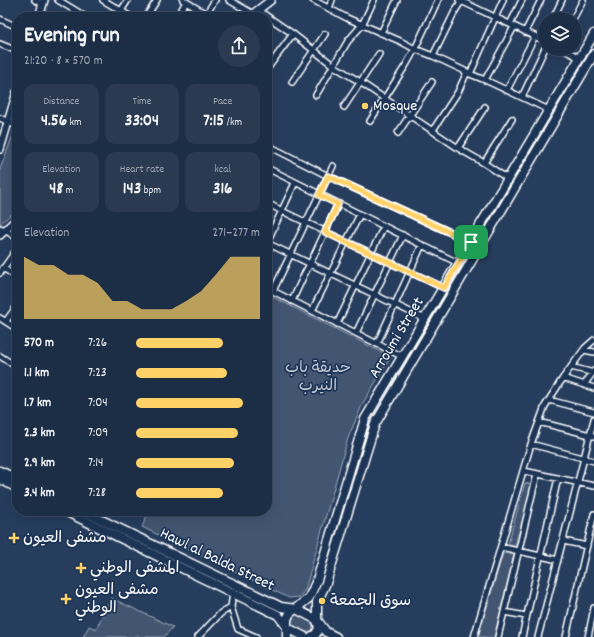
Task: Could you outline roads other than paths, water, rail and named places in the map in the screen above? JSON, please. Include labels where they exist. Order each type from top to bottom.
[{"type":"main road","points":[[256,12],[271,0]]},
{"type":"main road","points":[[41,12],[44,2]]},
{"type":"main road","name":"Arroumi Street","points":[[288,628],[286,619],[290,613],[309,598],[317,580],[365,420],[594,34]]},
{"type":"main road","name":"Arroumi Street","points":[[311,637],[316,634],[319,628],[317,620],[317,602],[326,583],[375,424],[594,54]]},
{"type":"main road","points":[[0,149],[12,109]]},
{"type":"main road","points":[[2,231],[12,223]]},
{"type":"main road","points":[[0,471],[12,477]]},
{"type":"main road","points":[[0,479],[12,485]]},
{"type":"main road","name":"Hawl al Balda Street","points":[[75,516],[278,615],[288,628]]},
{"type":"main road","name":"Hawl al Balda Street","points":[[94,516],[281,607],[296,609],[317,620],[326,632],[336,637]]},
{"type":"main road","points":[[288,637],[288,628],[305,637]]},
{"type":"street","points":[[35,0],[44,2]]},
{"type":"street","points":[[58,0],[78,12]]},
{"type":"street","points":[[103,0],[121,11],[128,0]]},
{"type":"street","points":[[149,12],[157,0]]},
{"type":"street","points":[[208,12],[215,0]]},
{"type":"street","points":[[229,0],[250,12]]},
{"type":"street","points":[[313,0],[362,25],[549,110]]},
{"type":"street","points":[[329,8],[332,0]]},
{"type":"street","points":[[316,95],[348,41],[362,25],[374,0]]},
{"type":"street","points":[[381,33],[397,0]]},
{"type":"street","points":[[370,121],[415,49],[438,0]]},
{"type":"street","points":[[433,56],[461,0],[538,38]]},
{"type":"street","points":[[433,130],[458,92],[503,0]]},
{"type":"street","points":[[485,80],[512,25],[522,0]]},
{"type":"street","points":[[525,32],[541,0]]},
{"type":"street","points":[[556,12],[562,0]]},
{"type":"street","points":[[577,12],[583,0]]},
{"type":"street","points":[[179,12],[184,1],[199,12]]},
{"type":"street","points":[[0,20],[12,25]]},
{"type":"street","points":[[272,24],[293,34],[334,66],[433,130],[458,148],[508,179]]},
{"type":"street","points":[[272,62],[293,34]]},
{"type":"street","points":[[292,82],[325,34]]},
{"type":"street","points":[[507,90],[534,36]]},
{"type":"street","points":[[0,44],[12,49]]},
{"type":"street","points":[[344,107],[379,54]]},
{"type":"street","points":[[522,97],[541,56]]},
{"type":"street","points":[[576,56],[580,58]]},
{"type":"street","points":[[398,133],[432,82]]},
{"type":"street","points":[[458,148],[485,107]]},
{"type":"street","points":[[0,118],[12,124]]},
{"type":"street","points":[[484,163],[512,119]]},
{"type":"street","points":[[272,148],[328,176],[471,242]]},
{"type":"street","points":[[333,166],[273,291],[403,357]]},
{"type":"street","points":[[272,171],[458,263]]},
{"type":"street","points":[[272,227],[282,211],[295,183]]},
{"type":"street","points":[[292,301],[338,204]]},
{"type":"street","points":[[272,206],[444,288]]},
{"type":"street","points":[[312,311],[360,214]]},
{"type":"street","points":[[337,324],[384,226]]},
{"type":"street","points":[[2,231],[12,236]]},
{"type":"street","points":[[356,333],[403,236]]},
{"type":"street","points":[[272,245],[425,319]]},
{"type":"street","points":[[377,344],[422,245]]},
{"type":"street","points":[[0,273],[12,255]]},
{"type":"street","points":[[3,268],[12,274]]},
{"type":"street","points":[[6,321],[12,313]]},
{"type":"street","points":[[0,318],[12,325]]},
{"type":"street","points":[[474,637],[531,444],[545,406],[571,367],[594,340]]},
{"type":"street","points":[[584,350],[594,352]]},
{"type":"street","points":[[0,356],[12,364]]},
{"type":"street","points":[[571,367],[594,371],[584,384]]},
{"type":"street","points":[[563,378],[594,388]]},
{"type":"street","points":[[549,400],[594,412]]},
{"type":"street","points":[[538,637],[584,459],[592,436],[594,419]]},
{"type":"street","points":[[539,422],[592,436]]},
{"type":"street","points":[[531,444],[594,461]]},
{"type":"street","points":[[524,471],[594,486]]},
{"type":"street","points":[[498,637],[537,474]]},
{"type":"street","points":[[522,637],[558,478]]},
{"type":"street","points":[[566,637],[594,514]]},
{"type":"street","points":[[563,541],[587,546]]},
{"type":"street","points":[[501,547],[558,560]]},
{"type":"street","points":[[233,592],[231,607],[238,629],[256,637]]},
{"type":"street","points":[[198,637],[221,613],[231,607]]},
{"type":"street","points":[[588,637],[594,608]]},
{"type":"street","points":[[504,612],[526,616]]},
{"type":"place","name":"Mosque","points":[[365,106]]},
{"type":"place","name":"مشفى العيون","points":[[14,538]]},
{"type":"place","name":"المشفى الوطني","points":[[81,568]]},
{"type":"place","name":"مشفى العيون الوطني","points":[[66,599]]},
{"type":"place","name":"سوق الجمعة","points":[[322,601]]},
{"type":"park label","name":"حديقة باب النيرب","points":[[318,377]]}]
